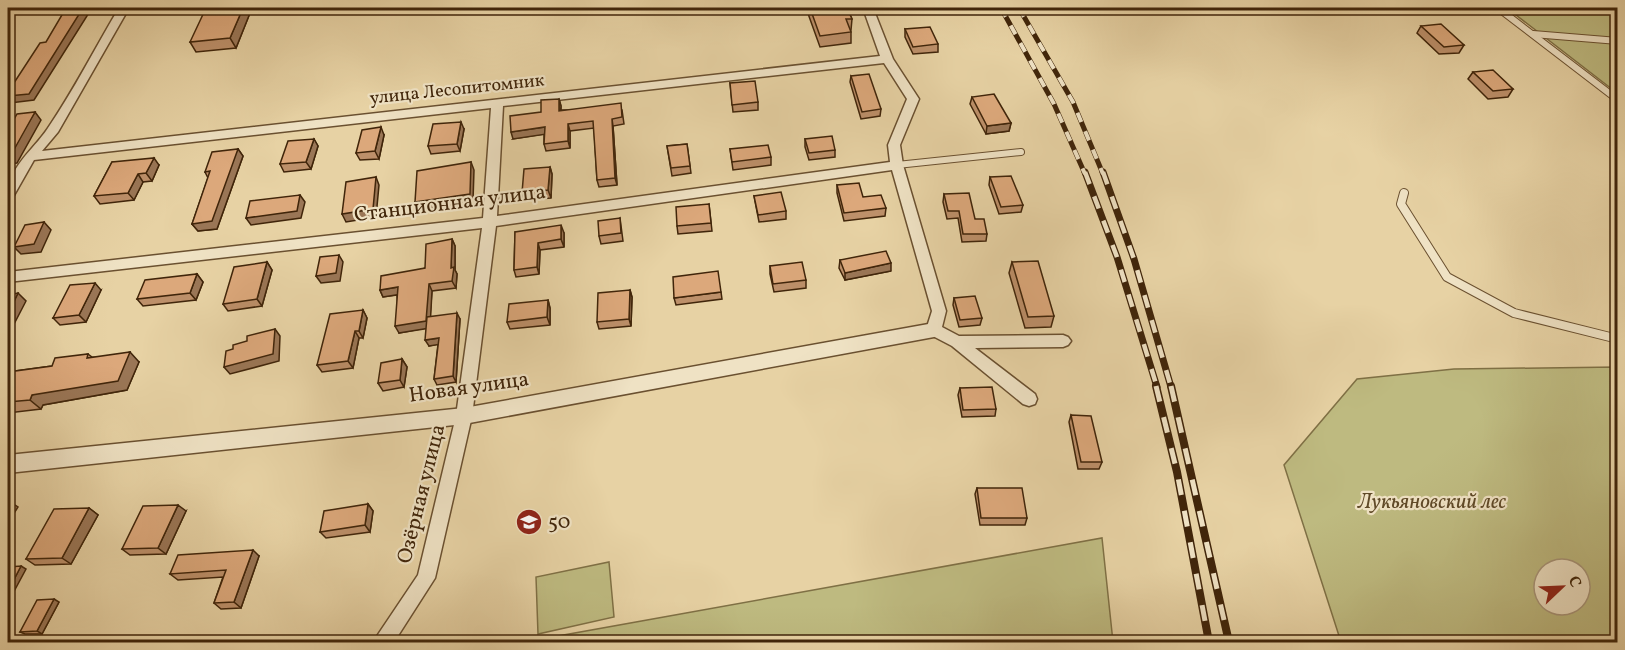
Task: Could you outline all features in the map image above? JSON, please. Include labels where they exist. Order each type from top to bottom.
[{"type":"street","points":[[8,194],[30,156],[52,132],[124,8]]},
{"type":"street","points":[[868,8],[887,59],[913,99],[894,145],[897,165],[939,311],[934,330],[957,342],[1029,399]]},
{"type":"street","name":"улица Лесопитомник","points":[[30,156],[887,59]]},
{"type":"street","name":"Озёрная улица","points":[[383,642],[426,578],[464,416],[490,222],[497,104]]},
{"type":"street","name":"Станционная улица","points":[[8,277],[490,222],[897,165]]},
{"type":"street","name":"Новая улица","points":[[8,464],[464,416],[934,330]]},
{"type":"street","points":[[957,342],[1063,341]]},
{"type":"lane","points":[[1498,8],[1617,100]]},
{"type":"lane","points":[[1533,34],[1617,41]]},
{"type":"lane","points":[[897,165],[1021,153]]},
{"type":"lane","points":[[1404,193],[1401,204],[1447,277],[1514,313],[1617,339]]},
{"type":"green space","points":[[1507,8],[1617,8],[1617,93]]},
{"type":"green space","name":"Лукьяновский лес","points":[[1617,367],[1617,642],[1341,642],[1284,465],[1357,379],[1454,369]]},
{"type":"green space","points":[[1102,538],[1113,642],[544,642],[547,638]]},
{"type":"green space","points":[[609,562],[614,617],[538,634],[536,577]]},
{"type":"building","points":[[66,8],[83,8],[29,94],[8,96],[8,92],[40,43],[46,42]]},
{"type":"building","points":[[206,8],[243,8],[230,38],[190,42]]},
{"type":"building","points":[[810,8],[847,8],[852,19],[846,19],[851,32],[820,36]]},
{"type":"building","points":[[1441,24],[1464,45],[1444,47],[1421,26]]},
{"type":"building","points":[[930,27],[938,44],[913,47],[905,29]]},
{"type":"building","points":[[1493,70],[1513,89],[1493,91],[1473,72]]},
{"type":"building","points":[[869,74],[881,109],[862,112],[851,76]]},
{"type":"building","points":[[755,81],[758,102],[732,105],[730,83]]},
{"type":"building","points":[[994,94],[1011,123],[987,126],[972,97]]},
{"type":"building","points":[[559,99],[559,111],[621,103],[622,117],[612,119],[615,178],[597,180],[593,121],[568,124],[568,141],[544,144],[545,127],[511,132],[510,116],[541,112],[541,100]]},
{"type":"building","points":[[35,112],[11,155],[8,156],[8,130],[17,114]]},
{"type":"building","points":[[461,122],[457,144],[428,146],[433,124]]},
{"type":"building","points":[[381,127],[375,151],[356,153],[362,130]]},
{"type":"building","points":[[832,136],[835,150],[809,153],[805,139]]},
{"type":"building","points":[[314,139],[306,162],[280,164],[288,141]]},
{"type":"building","points":[[687,144],[690,166],[671,168],[667,146]]},
{"type":"building","points":[[768,145],[771,157],[732,162],[730,149]]},
{"type":"building","points":[[238,149],[212,221],[192,224],[210,171],[205,172],[212,152]]},
{"type":"building","points":[[154,158],[146,173],[138,174],[128,193],[94,196],[112,162]]},
{"type":"building","points":[[471,162],[470,194],[415,202],[417,171]]},
{"type":"building","points":[[550,167],[548,190],[522,193],[524,169]]},
{"type":"building","points":[[1011,176],[1023,205],[1001,207],[990,177]]},
{"type":"building","points":[[376,177],[373,209],[342,214],[346,182]]},
{"type":"building","points":[[859,183],[863,197],[881,195],[886,208],[844,213],[837,185]]},
{"type":"building","points":[[781,192],[786,211],[758,215],[754,196]]},
{"type":"building","points":[[969,193],[975,219],[984,219],[987,234],[963,234],[959,211],[948,211],[944,194]]},
{"type":"building","points":[[300,195],[297,211],[246,218],[250,201]]},
{"type":"building","points":[[709,204],[711,223],[677,226],[676,207]]},
{"type":"building","points":[[620,218],[621,233],[599,236],[598,221]]},
{"type":"building","points":[[44,222],[34,244],[14,247],[25,225]]},
{"type":"building","points":[[561,225],[561,239],[538,243],[537,267],[514,270],[515,232]]},
{"type":"building","points":[[452,239],[451,268],[454,267],[452,281],[429,284],[426,321],[395,326],[398,287],[380,290],[381,276],[425,268],[426,244]]},
{"type":"building","points":[[886,251],[891,263],[845,273],[840,260]]},
{"type":"building","points":[[339,255],[336,273],[316,276],[320,257]]},
{"type":"building","points":[[1038,261],[1054,316],[1028,317],[1012,262]]},
{"type":"building","points":[[267,262],[257,299],[223,304],[234,267]]},
{"type":"building","points":[[802,262],[806,280],[773,284],[770,266]]},
{"type":"building","points":[[718,271],[721,292],[674,298],[673,277]]},
{"type":"building","points":[[197,274],[190,293],[137,299],[145,280]]},
{"type":"building","points":[[95,283],[79,315],[53,318],[70,285]]},
{"type":"building","points":[[630,290],[629,319],[597,322],[598,293]]},
{"type":"building","points":[[18,293],[8,314],[8,295]]},
{"type":"building","points":[[975,296],[982,318],[960,320],[954,298]]},
{"type":"building","points":[[548,300],[547,317],[507,322],[509,304]]},
{"type":"building","points":[[363,310],[359,331],[355,331],[348,361],[317,365],[330,314]]},
{"type":"building","points":[[457,313],[453,376],[434,379],[439,338],[425,340],[427,317]]},
{"type":"building","points":[[275,329],[273,354],[224,367],[226,351],[233,349],[233,345],[247,341],[247,336]]},
{"type":"building","points":[[130,352],[118,381],[32,395],[30,400],[8,402],[8,372],[52,366],[55,358],[88,354],[87,358]]},
{"type":"building","points":[[402,359],[400,380],[378,383],[381,363]]},
{"type":"building","points":[[992,387],[996,409],[963,410],[960,388]]},
{"type":"building","points":[[1071,415],[1091,416],[1102,462],[1081,462]]},
{"type":"building","points":[[977,488],[1022,488],[1027,518],[981,518]]},
{"type":"building","points":[[368,504],[365,525],[320,532],[324,511]]},
{"type":"building","points":[[178,505],[158,548],[122,549],[143,506]]},
{"type":"building","points":[[89,508],[62,558],[26,559],[54,509]]},
{"type":"building","points":[[253,550],[234,602],[214,603],[226,570],[170,574],[178,555]]},
{"type":"building","points":[[21,566],[8,591],[8,567]]},
{"type":"building","points":[[54,599],[37,631],[20,632],[37,600]]},
{"type":"railway","points":[[1001,8],[1054,104],[1085,174]]},
{"type":"railway","points":[[1019,8],[1073,102],[1103,174]]},
{"type":"railway","points":[[1085,172],[1117,257],[1157,387]]},
{"type":"railway","points":[[1103,172],[1134,259],[1171,387]]},
{"type":"railway","points":[[1156,386],[1177,472],[1209,642]]},
{"type":"railway","points":[[1171,386],[1229,642]]},
{"type":"place","name":"50","points":[[529,522]]}]
